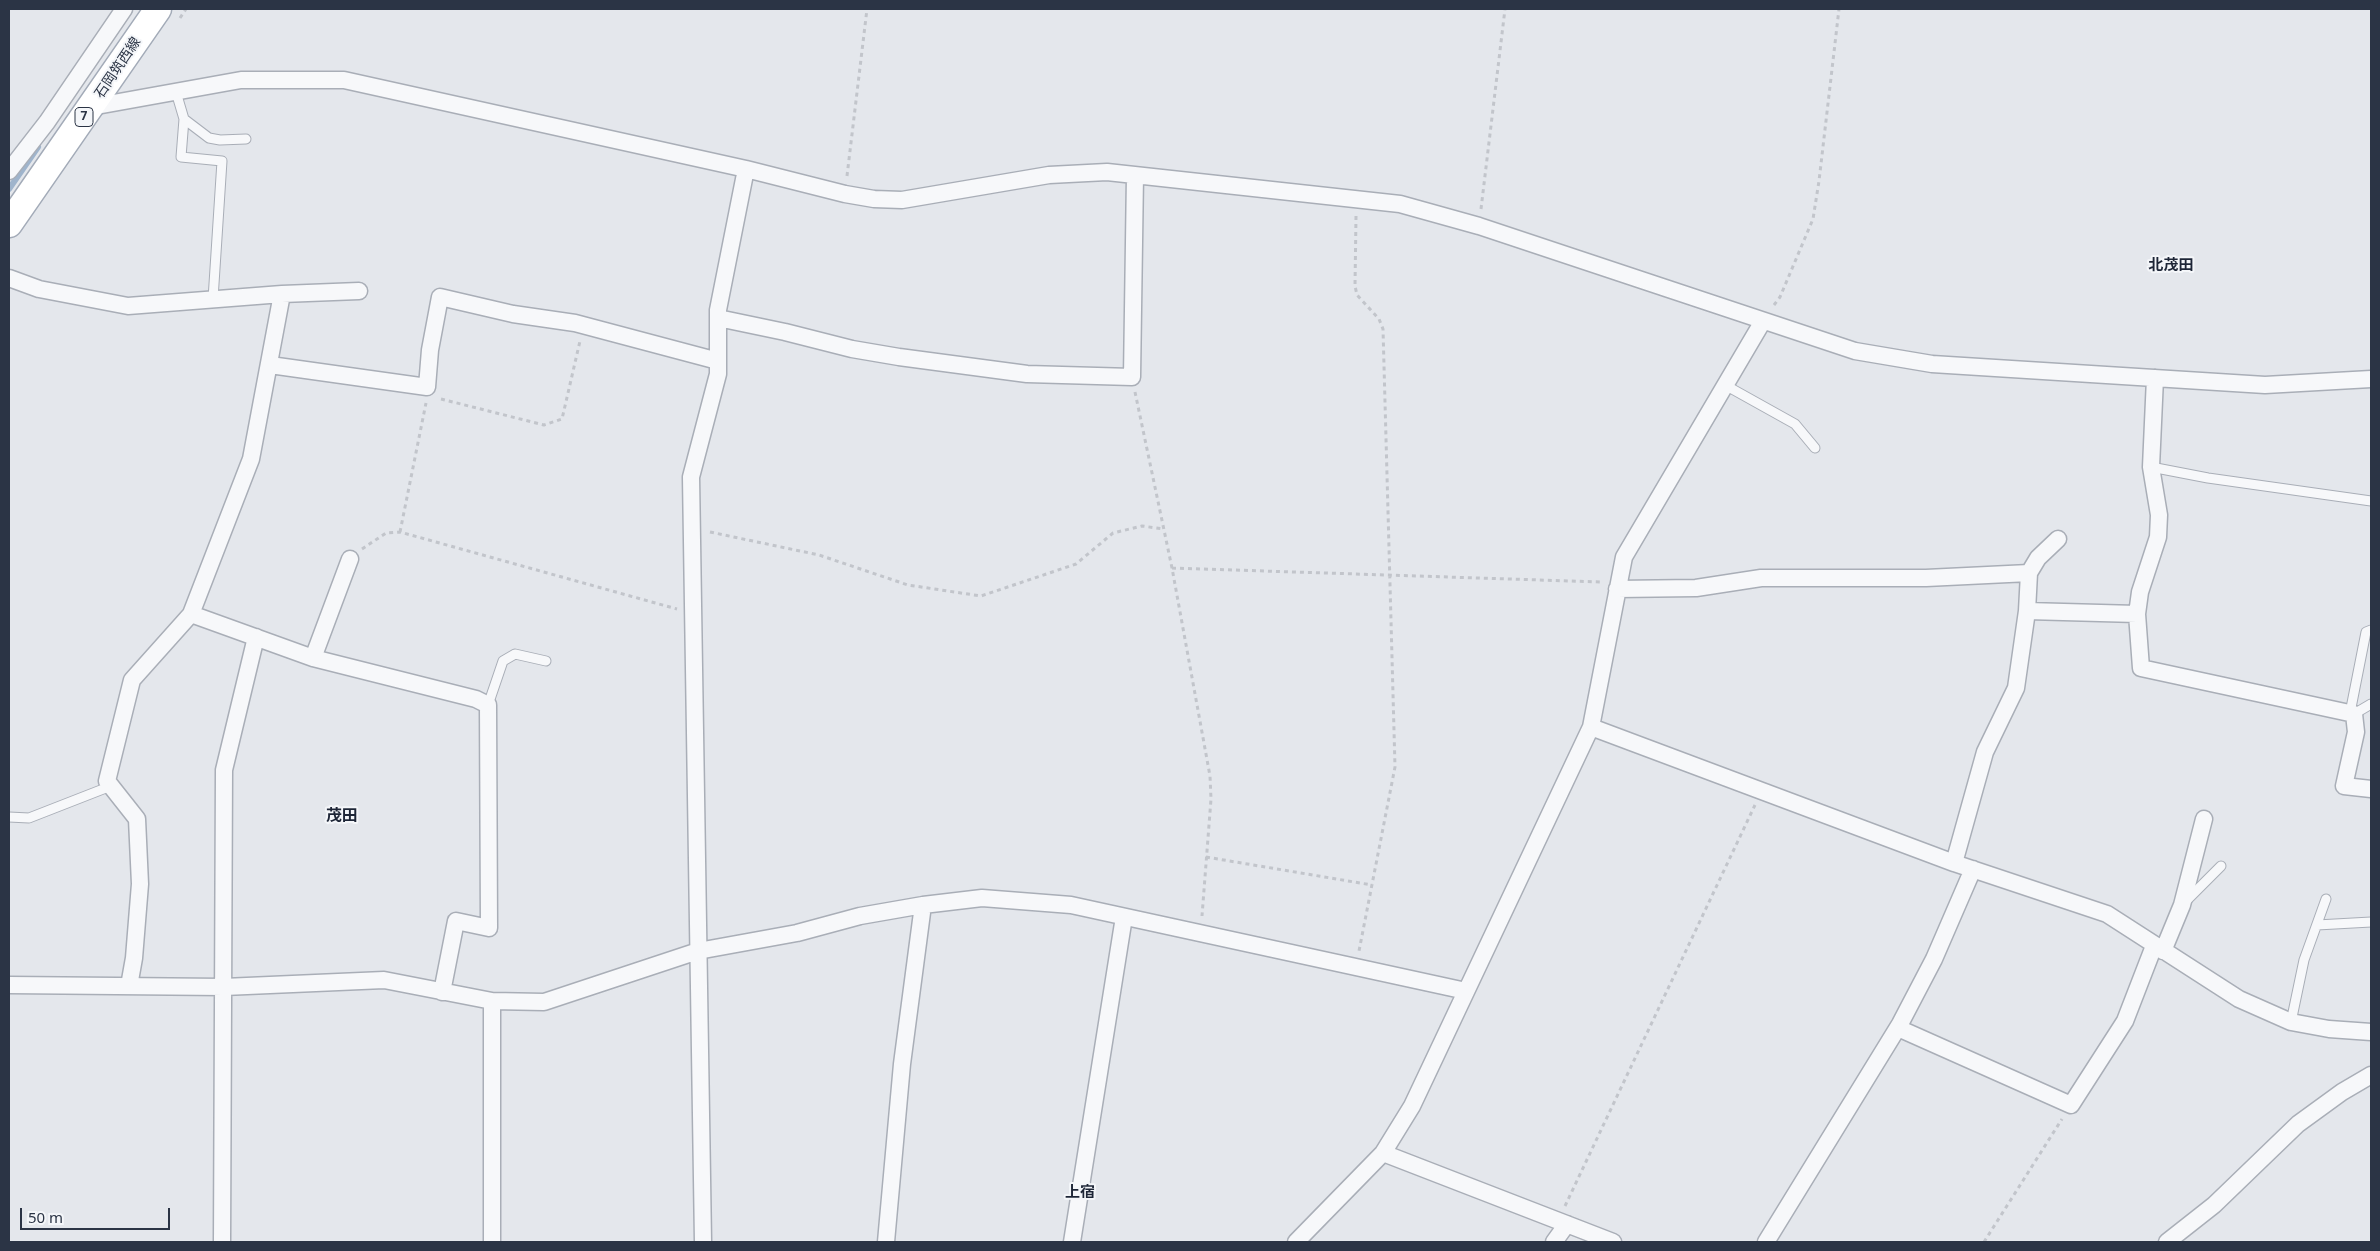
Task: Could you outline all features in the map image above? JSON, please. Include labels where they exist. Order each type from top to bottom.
[{"type":"main road","name":"石岡筑西線","points":[[9,224],[158,9]]},
{"type":"street","points":[[9,171],[47,122],[124,9]]},
{"type":"street","points":[[91,107],[241,80],[344,80],[874,199],[902,200],[1049,175],[1107,172],[1400,204],[1480,226],[1855,351],[1932,364],[2265,385],[2371,378]]},
{"type":"street","points":[[47,122],[69,139]]},
{"type":"street","points":[[703,1242],[691,477],[718,374],[718,318],[746,169]]},
{"type":"street","points":[[718,318],[852,349],[899,357],[1027,374],[1132,377],[1135,175]]},
{"type":"street","points":[[9,278],[39,289],[128,306],[282,294],[359,291]]},
{"type":"street","points":[[129,986],[134,958],[140,884],[137,819],[107,781],[132,680],[191,614],[251,459],[282,294]]},
{"type":"street","points":[[270,365],[427,391],[430,350],[440,297],[513,314],[583,326],[718,361]]},
{"type":"street","points":[[1296,1242],[1383,1153],[1412,1106],[1592,728],[1624,557],[1763,321]]},
{"type":"street","points":[[2155,378],[2151,467],[2159,515],[2158,537],[2140,592],[2137,614],[2141,668],[2352,714],[2356,732],[2344,786],[2371,789]]},
{"type":"street","points":[[1954,864],[1985,752],[2016,688],[2027,611],[2029,573],[2038,558],[2058,539]]},
{"type":"street","points":[[313,658],[350,559]]},
{"type":"street","points":[[1618,586],[1696,588],[1760,578],[1926,578],[2029,573]]},
{"type":"street","points":[[2027,611],[2137,614]]},
{"type":"street","points":[[191,614],[313,658],[476,699],[488,705],[489,928],[456,921],[442,992]]},
{"type":"street","points":[[222,1242],[224,770],[256,637]]},
{"type":"street","points":[[1592,728],[1954,864],[2107,914],[2239,999],[2291,1022],[2329,1029],[2371,1032]]},
{"type":"street","points":[[1898,1028],[2071,1106],[2125,1020],[2158,948],[2182,905],[2204,819]]},
{"type":"street","points":[[1766,1242],[1898,1028],[1934,960],[1973,869]]},
{"type":"street","points":[[9,985],[224,987],[384,980],[492,1001],[544,1002],[698,950],[797,933],[860,916],[923,905],[982,898],[1071,906],[1466,991]]},
{"type":"street","points":[[886,1242],[902,1064],[923,905]]},
{"type":"street","points":[[1072,1242],[1124,917]]},
{"type":"street","points":[[492,1001],[492,1242]]},
{"type":"street","points":[[2167,1242],[2214,1205],[2298,1124],[2342,1092],[2371,1075]]},
{"type":"street","points":[[1383,1153],[1613,1242]]},
{"type":"street","points":[[1554,1242],[1562,1222]]},
{"type":"lane","points":[[176,92],[184,119],[181,157],[222,161],[213,299]]},
{"type":"lane","points":[[184,119],[208,138],[220,140],[246,139]]},
{"type":"lane","points":[[1726,385],[1795,424],[1815,448]]},
{"type":"lane","points":[[2151,467],[2208,478],[2371,501]]},
{"type":"lane","points":[[2352,714],[2366,632],[2371,630]]},
{"type":"lane","points":[[488,705],[504,662],[515,654],[546,661]]},
{"type":"lane","points":[[2352,714],[2371,704]]},
{"type":"lane","points":[[9,817],[29,818],[111,786]]},
{"type":"lane","points":[[2182,905],[2221,866]]},
{"type":"lane","points":[[2291,1022],[2304,960],[2326,900]]},
{"type":"lane","points":[[2317,925],[2371,922]]},
{"type":"path","points":[[845,194],[867,9]]},
{"type":"path","points":[[1480,226],[1505,9]]},
{"type":"path","points":[[1763,321],[1780,297],[1813,219],[1839,9]]},
{"type":"path","points":[[1356,967],[1395,767],[1382,329],[1379,319],[1357,295],[1355,286],[1357,199]]},
{"type":"path","points":[[400,532],[427,391],[544,426],[562,419],[583,326]]},
{"type":"path","points":[[1132,377],[1172,568],[1210,776],[1201,934]]},
{"type":"path","points":[[692,528],[819,554],[908,585],[981,596],[1076,564],[1113,533],[1142,526],[1164,529]]},
{"type":"path","points":[[350,559],[369,542],[386,533],[400,532],[673,608],[693,611]]},
{"type":"path","points":[[1172,568],[1618,586]]},
{"type":"path","points":[[1562,1222],[1762,791]]},
{"type":"path","points":[[1206,857],[1372,886]]},
{"type":"path","points":[[1984,1242],[2071,1106]]},
{"type":"waterway","points":[[9,189],[38,147]]},
{"type":"district","name":"北茂田","points":[[2171,266]]},
{"type":"district","name":"茂田","points":[[342,816]]},
{"type":"district","name":"上宿","points":[[1080,1193]]}]
